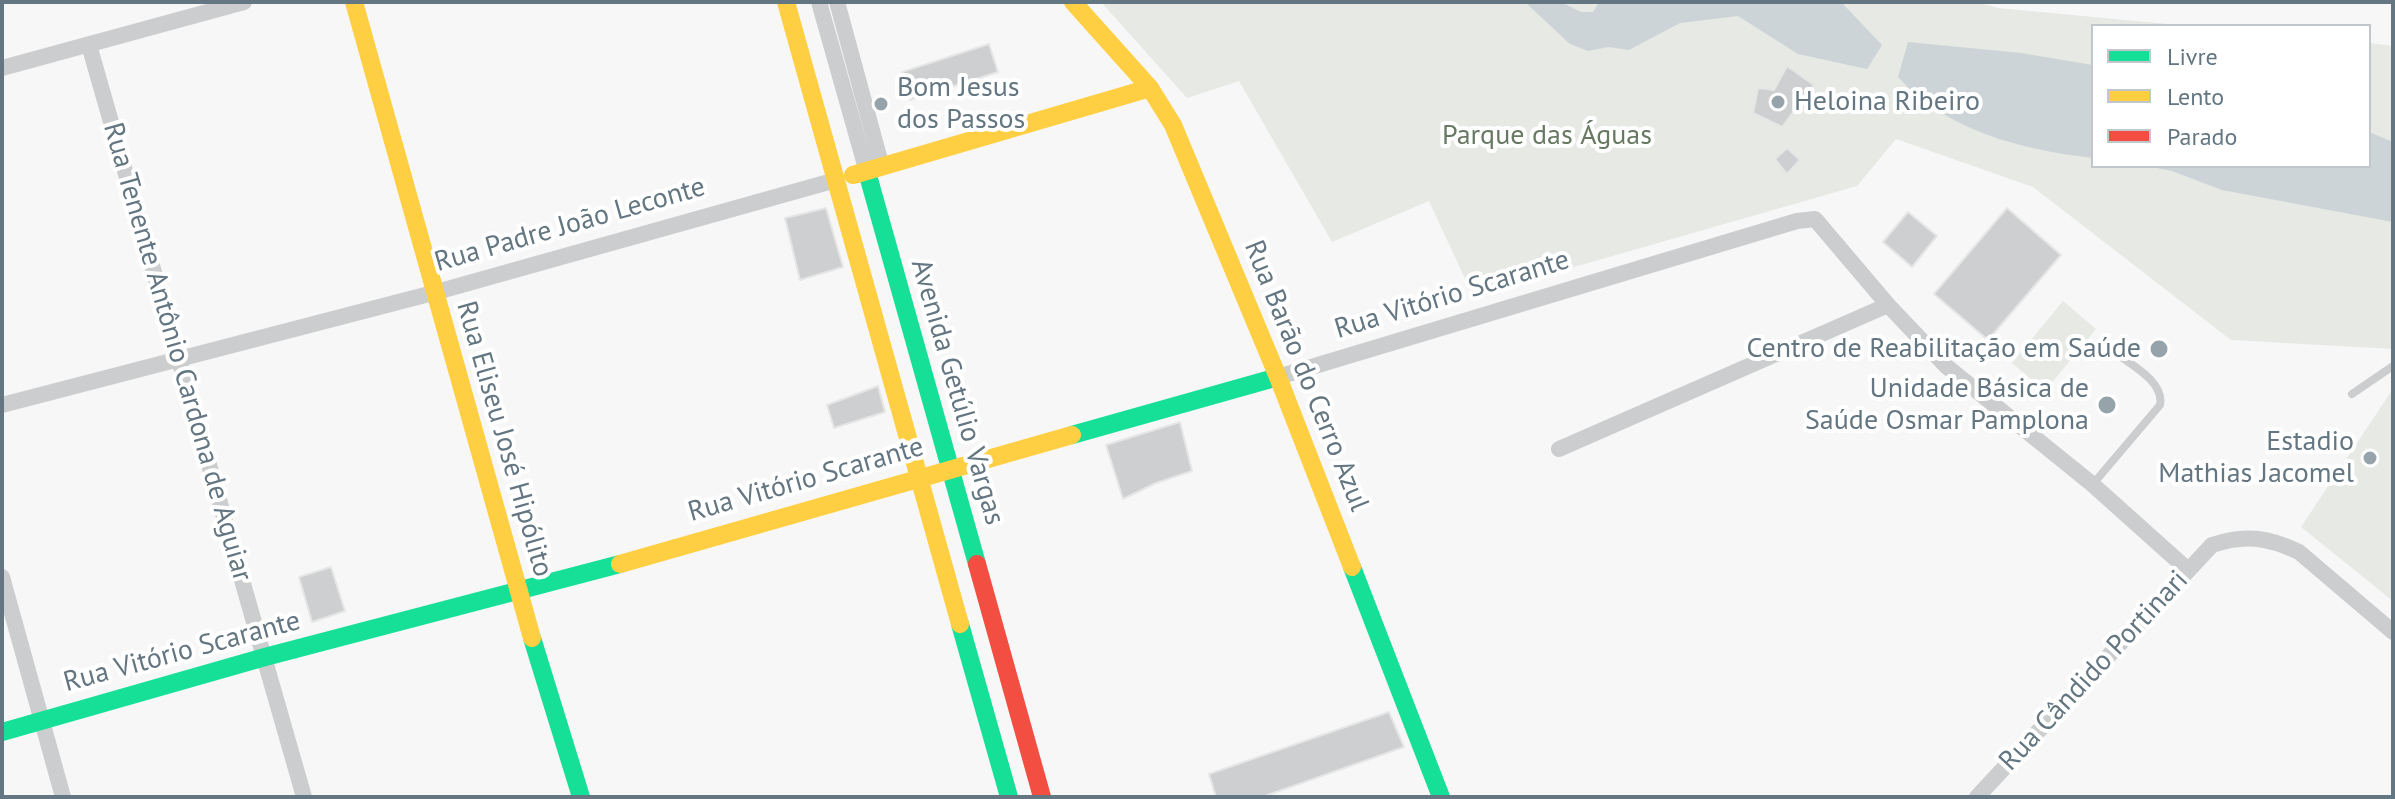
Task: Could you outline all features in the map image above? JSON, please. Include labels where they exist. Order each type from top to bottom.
[{"type":"main road","name":"Rua Eliseu José Hipólito","points":[[354,2],[518,593],[581,797]]},
{"type":"main road","name":"Avenida Getúlio Vargas","points":[[786,2],[1009,797]]},
{"type":"main road","name":"Rua Barão do Cerro Azul","points":[[1073,2],[1150,88],[1173,125],[1278,377],[1441,797]]},
{"type":"main road","name":"Rua Padre João Leconte","points":[[836,180],[1150,88]]},
{"type":"main road","name":"Avenida Getúlio Vargas","points":[[875,169],[950,469],[1042,797]]},
{"type":"main road","name":"Rua Vitório Scarante","points":[[2,732],[265,657],[518,593],[918,476],[1278,377]]},
{"type":"street","points":[[2,68],[244,2]]},
{"type":"street","name":"Avenida Getúlio Vargas","points":[[819,2],[875,169]]},
{"type":"street","name":"Avenida Getúlio Vargas","points":[[837,2],[875,169]]},
{"type":"street","name":"Rua Tenente Antônio Cardona de Aguiar","points":[[89,45],[304,797]]},
{"type":"street","name":"Rua Padre João Leconte","points":[[2,405],[433,293],[836,180]]},
{"type":"street","name":"Rua Vitório Scarante","points":[[1278,377],[1782,226],[1815,219],[1888,305]]},
{"type":"street","points":[[1559,449],[1888,305],[1946,366],[2092,484],[2188,570]]},
{"type":"street","name":"Rua Cândido Portinari","points":[[1977,797],[2212,545],[2244,536],[2286,545],[2299,552],[2393,632]]},
{"type":"street","points":[[2,577],[63,797]]},
{"type":"lane","points":[[2092,484],[2160,405],[2162,396],[2158,386],[2110,349]]},
{"type":"lane","points":[[2352,394],[2393,366]]},
{"type":"green space","name":"Parque das Águas","points":[[1101,2],[1976,2],[1998,8],[2168,24],[2091,24],[2091,168],[2371,168],[2371,43],[2393,46],[2393,349],[2231,340],[2033,187],[1896,139],[1857,186],[1473,296],[1429,201],[1332,242],[1239,81],[1187,98]]},
{"type":"green space","points":[[2063,301],[2096,329],[2045,391],[2012,363]]},
{"type":"green space","name":"Estadio Mathias Jacomel","points":[[2393,389],[2393,601],[2301,527]]},
{"type":"shaded area","points":[[1525,2],[1561,2],[1581,12],[1593,12],[1599,2],[1841,2],[1882,45],[1867,69],[1798,54],[1738,16],[1680,23],[1629,50],[1608,47],[1588,51],[1570,44]]},
{"type":"shaded area","points":[[1908,42],[2021,53],[2091,65],[2091,158],[2040,150],[1987,135],[1939,111],[1917,96],[1898,77]]},
{"type":"shaded area","points":[[2371,133],[2393,142],[2393,222],[2222,190],[2156,168],[2371,168]]},
{"type":"building","points":[[989,44],[998,72],[910,100],[902,72]]},
{"type":"building","name":"Heloina Ribeiro","points":[[1787,66],[1814,85],[1782,127],[1753,113],[1758,88],[1774,90]]},
{"type":"building","points":[[1787,148],[1800,160],[1787,174],[1775,159]]},
{"type":"building","points":[[826,208],[843,267],[800,280],[785,218]]},
{"type":"building","points":[[2007,208],[2061,255],[1988,340],[1934,294]]},
{"type":"building","points":[[1908,212],[1937,236],[1912,267],[1883,242]]},
{"type":"building","points":[[878,386],[885,412],[834,428],[827,405]]},
{"type":"building","points":[[1180,422],[1192,471],[1156,483],[1123,499],[1106,445]]},
{"type":"building","points":[[331,567],[345,611],[312,622],[299,577]]},
{"type":"building","points":[[1389,712],[1404,747],[1262,797],[1216,797],[1209,774]]},
{"type":"traffic: fast","points":[[867,172],[977,564]]},
{"type":"traffic: fast","points":[[1072,435],[1278,377]]},
{"type":"traffic: fast","points":[[2,732],[265,657],[620,564]]},
{"type":"traffic: fast","points":[[1352,567],[1441,797]]},
{"type":"traffic: fast","points":[[960,624],[1009,797]]},
{"type":"traffic: fast","points":[[532,638],[581,797]]},
{"type":"traffic: slow","points":[[354,2],[532,638]]},
{"type":"traffic: slow","points":[[786,2],[960,624]]},
{"type":"traffic: slow","points":[[1073,2],[1150,88],[1173,125],[1278,377],[1352,567]]},
{"type":"traffic: slow","points":[[853,175],[1150,88]]},
{"type":"traffic: slow","points":[[620,564],[1072,435]]},
{"type":"traffic: jam","points":[[977,564],[1042,797]]},
{"type":"place","name":"Heloina Ribeiro","points":[[1778,102]]},
{"type":"place","name":"Bom Jesus dos Passos","points":[[881,104]]},
{"type":"place","name":"Centro de Reabilitação em Saúde","points":[[2159,349]]},
{"type":"place","name":"Unidade Básica de Saúde Osmar Pamplona","points":[[2107,405]]},
{"type":"place","name":"Estadio Mathias Jacomel","points":[[2370,458]]}]
